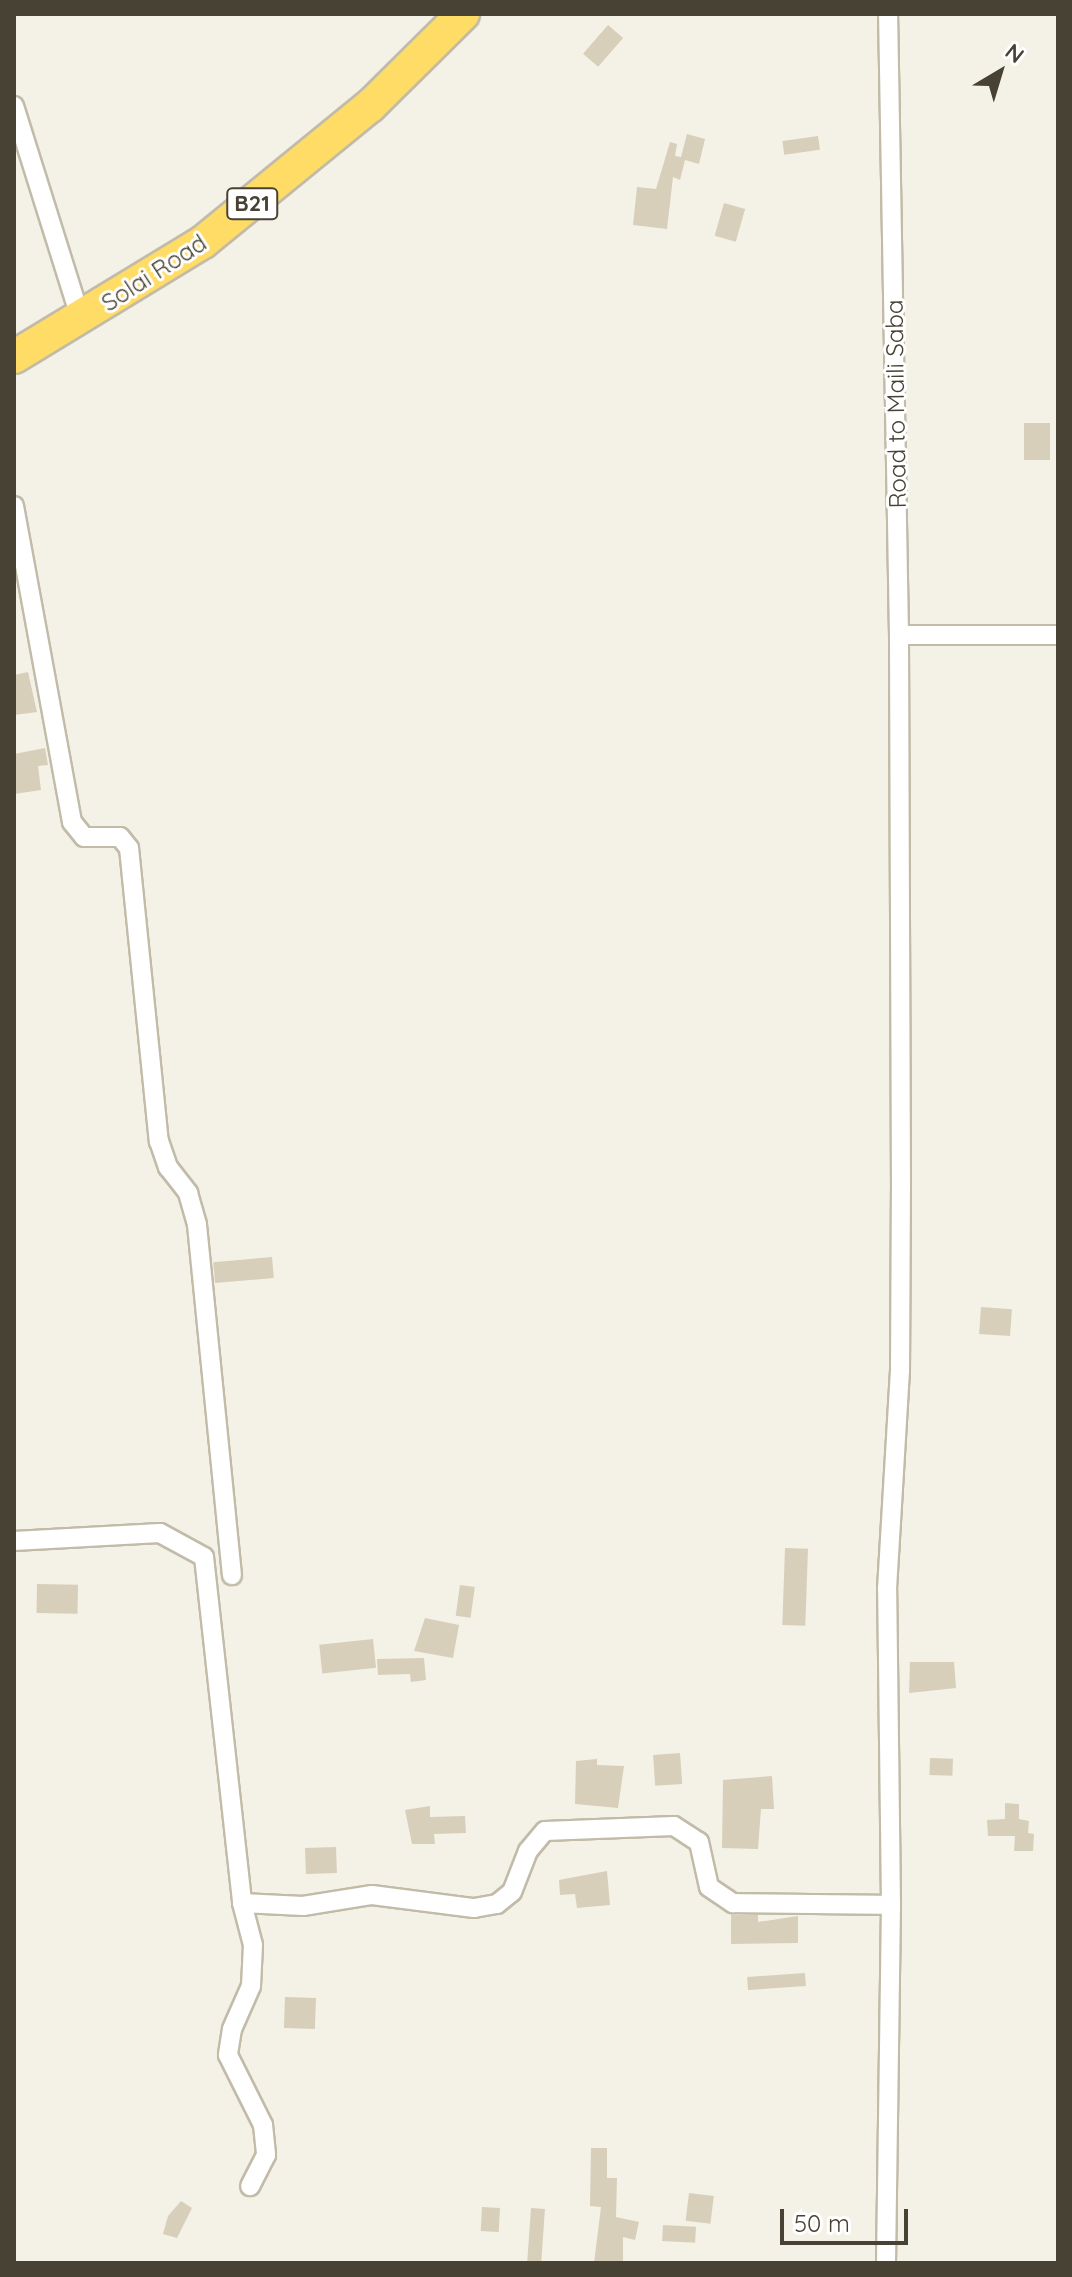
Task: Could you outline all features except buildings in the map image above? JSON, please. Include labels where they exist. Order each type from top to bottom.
[{"type":"highway","name":"Solai Road","points":[[14,357],[81,320],[203,242],[300,167],[463,14]]},
{"type":"street","name":"Road to Maili Saba","points":[[886,2263],[891,1905],[887,1589],[901,1356],[899,635],[888,14]]},
{"type":"street","points":[[14,106],[81,320]]},
{"type":"street","points":[[14,506],[72,822],[84,837],[120,837],[129,848],[159,1141],[168,1167],[188,1193],[197,1225],[232,1575]]},
{"type":"street","points":[[899,635],[1058,635]]},
{"type":"street","points":[[14,1541],[160,1533],[204,1557],[242,1903],[253,1945],[251,1986],[232,2029],[228,2055],[263,2125],[266,2155],[250,2186]]},
{"type":"street","points":[[242,1903],[303,1906],[372,1895],[474,1908],[497,1904],[512,1892],[528,1851],[545,1831],[674,1826],[699,1842],[709,1887],[733,1903],[891,1905]]}]
